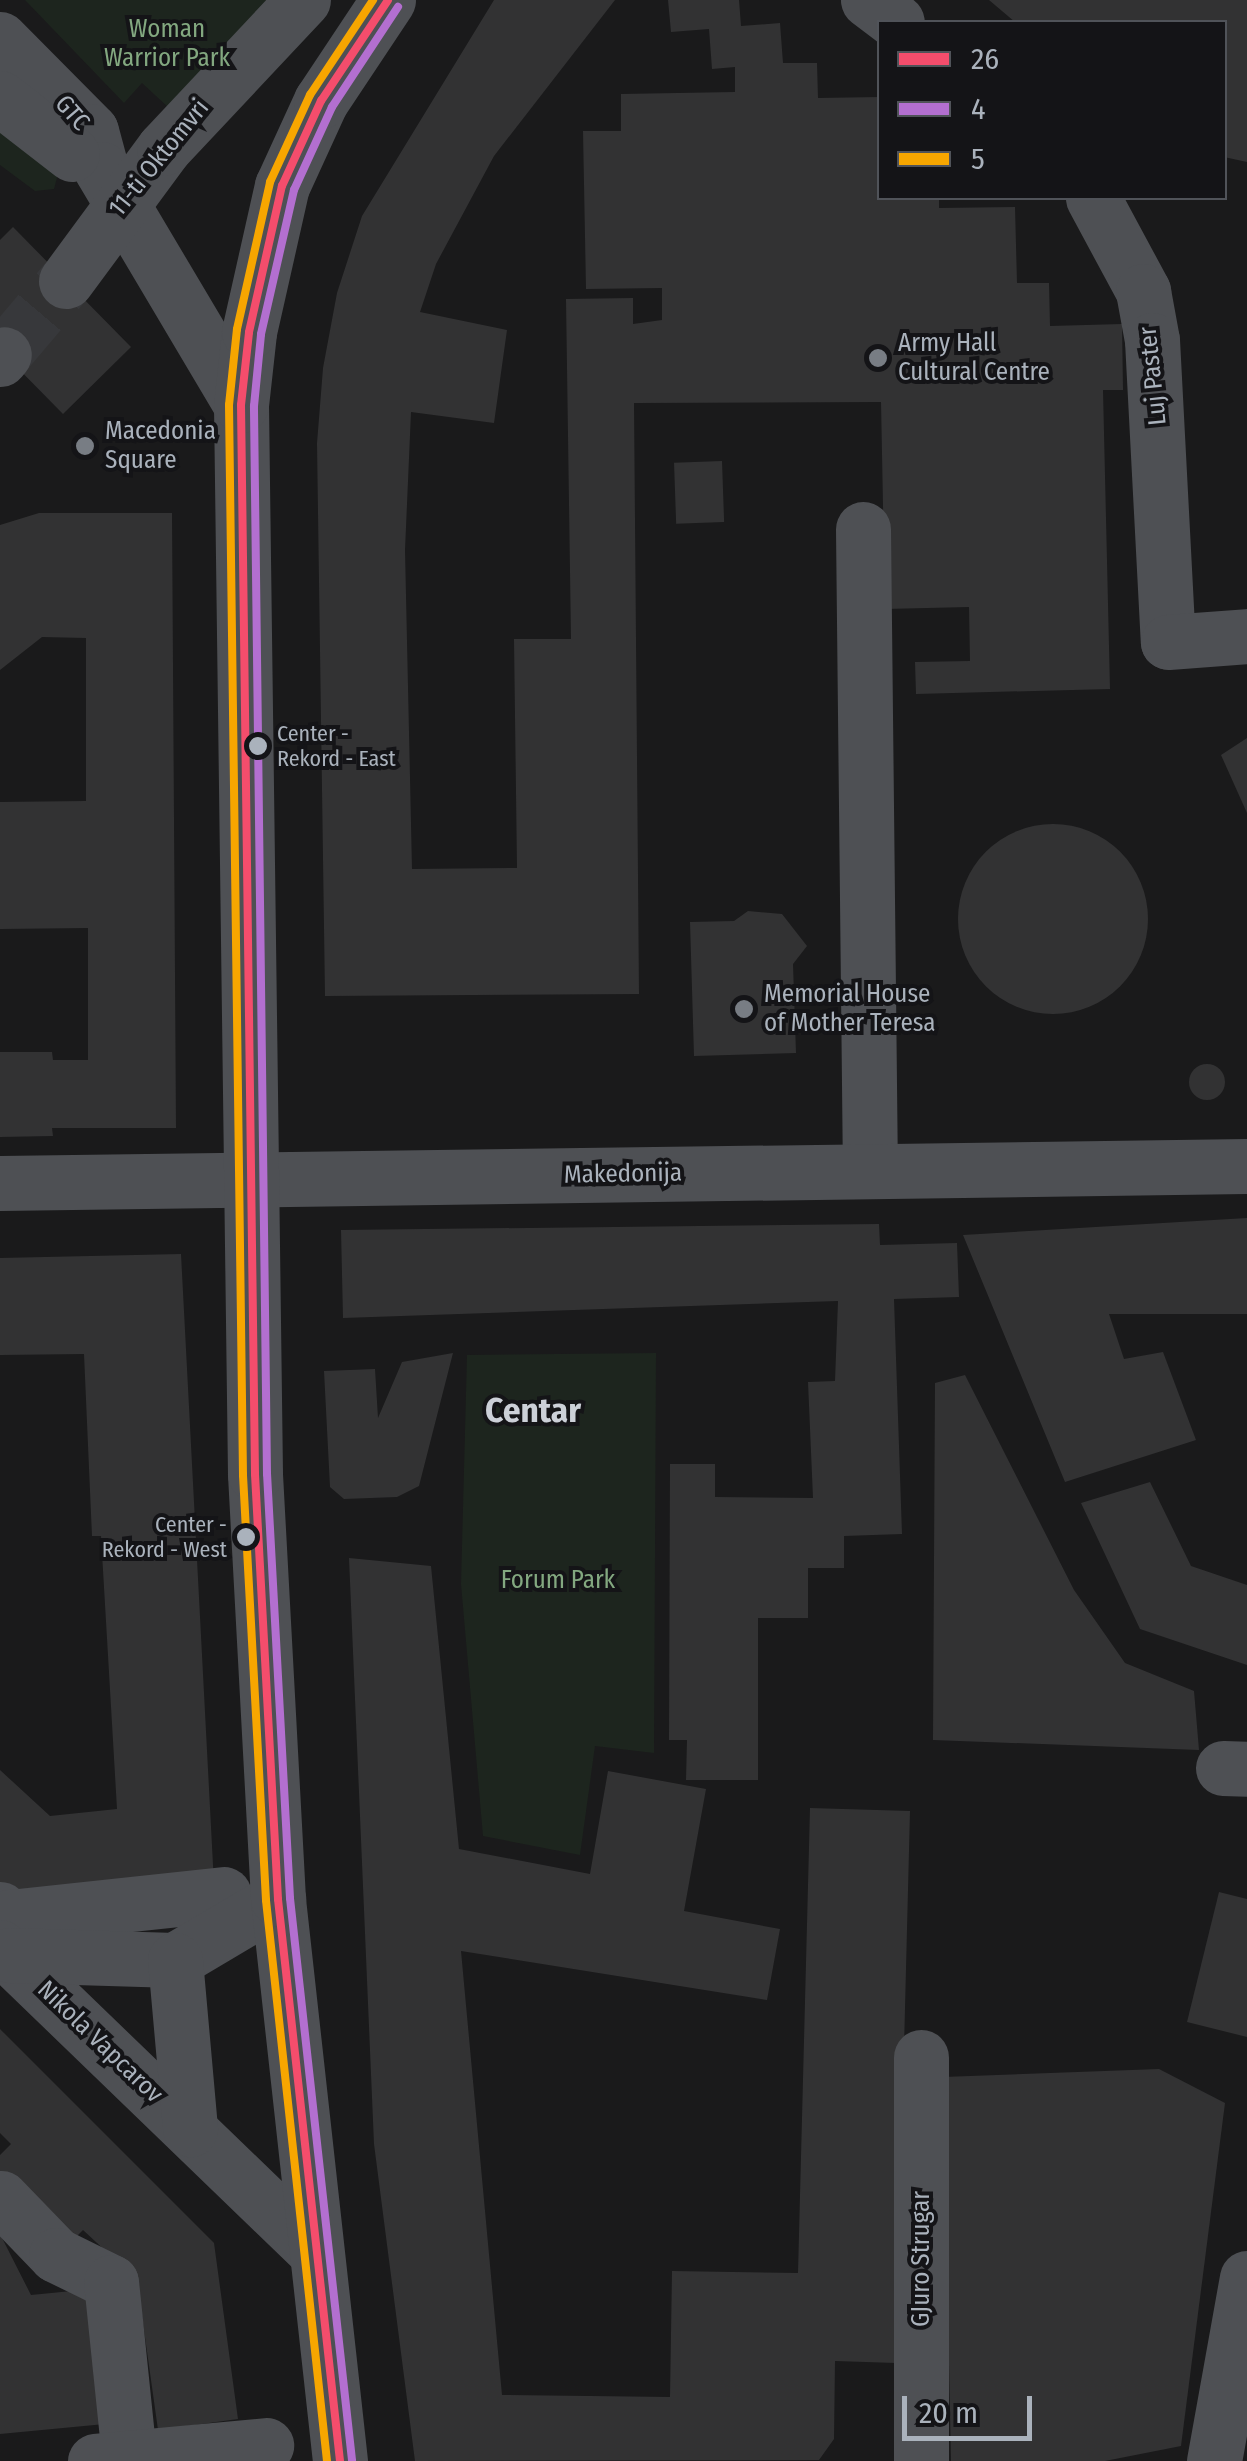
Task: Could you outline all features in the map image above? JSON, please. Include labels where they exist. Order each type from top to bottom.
[{"type":"street","name":"11-ti Oktomvri","points":[[66,281],[112,184],[212,93],[303,0]]},
{"type":"street","points":[[340,2461],[278,1899],[255,1474],[240,405],[282,186],[321,101],[388,0]]},
{"type":"street","points":[[868,0],[894,20]]},
{"type":"street","name":"GTC","points":[[0,39],[90,131],[112,184],[240,405]]},
{"type":"street","points":[[0,98],[112,184]]},
{"type":"street","name":"Luj Paster","points":[[1094,200],[1142,291],[1152,340],[1168,642],[1247,636]]},
{"type":"street","points":[[863,529],[870,1171]]},
{"type":"street","name":"Makedonija","points":[[0,1183],[1247,1166]]},
{"type":"street","points":[[3,1937],[9,1918],[224,1894]]},
{"type":"street","points":[[175,1960],[278,1899]]},
{"type":"street","name":"Nikola Vapcarov","points":[[3,1937],[175,1960],[190,2129]]},
{"type":"street","name":"Nikola Vapcarov","points":[[3,1937],[315,2251]]},
{"type":"street","name":"GJuro Strugar","points":[[921,2057],[921,2461]]},
{"type":"street","points":[[1,2198],[56,2255],[111,2282],[110,2459],[266,2445]]},
{"type":"street","points":[[1214,2461],[1247,2278]]},
{"type":"green space","name":"Woman Warrior Park","points":[[25,0],[268,0],[169,108],[142,83],[124,103]]},
{"type":"green space","points":[[0,121],[58,174],[54,189],[35,191],[0,165]]},
{"type":"green space","name":"Forum Park","points":[[656,1353],[654,1753],[595,1746],[580,1855],[483,1836],[461,1584],[467,1355]]},
{"type":"building","points":[[494,0],[615,0],[494,156],[436,264],[420,312],[507,330],[494,423],[411,412],[405,550],[412,869],[517,868],[514,639],[571,639],[566,299],[633,298],[633,324],[662,320],[662,288],[586,289],[583,131],[621,131],[621,94],[735,92],[735,67],[712,69],[709,29],[671,32],[668,0],[739,0],[741,26],[780,23],[783,63],[817,63],[818,98],[877,97],[877,200],[939,200],[939,208],[1015,207],[1017,283],[1049,283],[1050,326],[1122,324],[1123,390],[1103,390],[1110,689],[916,694],[915,662],[970,661],[969,607],[885,609],[881,402],[634,403],[639,994],[325,996],[317,443],[323,368],[337,293],[362,216]]},
{"type":"building","points":[[989,0],[1247,0],[1247,162],[1227,158],[1227,20],[1013,20]]},
{"type":"building","points":[[13,227],[131,347],[63,414],[0,350],[0,240]]},
{"type":"building","points":[[722,461],[724,522],[676,524],[674,463]]},
{"type":"building","points":[[39,513],[172,513],[176,1128],[52,1128],[53,1136],[0,1137],[0,1052],[52,1052],[53,1060],[88,1060],[88,928],[0,929],[0,802],[86,801],[86,638],[42,637],[0,670],[0,525]]},
{"type":"building","points":[[1247,738],[1247,813],[1221,755]]},
{"type":"building","points":[[1053,824],[1089,831],[1120,852],[1141,883],[1148,919],[1141,955],[1120,986],[1089,1007],[1053,1014],[1017,1007],[986,986],[965,955],[958,919],[965,883],[986,852],[1017,831]]},
{"type":"building","name":"Memorial House of Mother Teresa","points":[[748,911],[782,914],[807,946],[793,964],[796,1053],[694,1056],[690,922],[734,921]]},
{"type":"building","points":[[1207,1064],[1220,1069],[1225,1082],[1220,1095],[1207,1100],[1194,1095],[1189,1082],[1194,1069]]},
{"type":"building","points":[[1247,1218],[1247,1314],[1109,1314],[1124,1359],[1163,1352],[1196,1440],[1065,1482],[963,1235]]},
{"type":"building","points":[[879,1224],[880,1245],[957,1243],[959,1297],[894,1299],[902,1534],[844,1536],[844,1568],[808,1568],[808,1618],[758,1618],[758,1780],[686,1780],[687,1740],[669,1740],[670,1464],[715,1464],[715,1497],[813,1498],[808,1382],[835,1381],[838,1301],[343,1318],[341,1230]]},
{"type":"building","points":[[181,1254],[214,1884],[21,1903],[0,1884],[0,1770],[50,1816],[117,1809],[101,1536],[92,1536],[84,1354],[0,1355],[0,1258]]},
{"type":"building","points":[[453,1353],[419,1486],[397,1497],[344,1499],[330,1487],[324,1371],[375,1369],[378,1418],[402,1362]]},
{"type":"building","points":[[965,1375],[1074,1590],[1125,1663],[1194,1691],[1199,1750],[933,1740],[935,1383]]},
{"type":"building","points":[[1150,1482],[1191,1566],[1247,1585],[1247,1665],[1140,1629],[1081,1503]]},
{"type":"building","points":[[349,1558],[431,1566],[459,1849],[590,1874],[608,1771],[706,1789],[684,1911],[780,1929],[767,2000],[461,1951],[502,2395],[670,2397],[672,2271],[798,2273],[810,1808],[910,1811],[896,2363],[835,2361],[834,2439],[819,2460],[415,2461],[374,2144]]},
{"type":"building","points":[[1219,1892],[1247,1899],[1247,2037],[1187,2022]]},
{"type":"building","points":[[0,2029],[214,2243],[238,2419],[158,2430],[137,2280],[83,2230],[68,2245],[0,2177],[0,2155],[11,2144],[0,2133]]},
{"type":"building","points":[[1159,2069],[1225,2103],[1181,2446],[1105,2461],[951,2461],[943,2077]]},
{"type":"building","points":[[0,2234],[31,2295],[92,2289],[105,2424],[0,2434]]},
{"type":"tunnel","points":[[4,354],[66,281]]},
{"type":"transit line","name":"5","points":[[327,2461],[266,1900],[243,1475],[229,405],[237,329],[270,182],[310,95],[373,0]]},
{"type":"transit line","name":"26","points":[[340,2461],[278,1899],[255,1474],[241,405],[249,332],[282,186],[321,101],[388,0]]},
{"type":"transit line","name":"4","points":[[352,2460],[290,1898],[267,1474],[254,406],[261,334],[294,190],[332,107],[398,7]]},
{"type":"place","name":"Army Hall Cultural Centre","points":[[878,358]]},
{"type":"place","name":"Macedonia Square","points":[[85,446]]},
{"type":"place","name":"Center - Rekord - East","points":[[258,746]]},
{"type":"place","name":"Memorial House of Mother Teresa","points":[[744,1009]]},
{"type":"place","name":"Center - Rekord - West","points":[[246,1537]]},
{"type":"district","name":"Centar","points":[[533,1410]]}]
